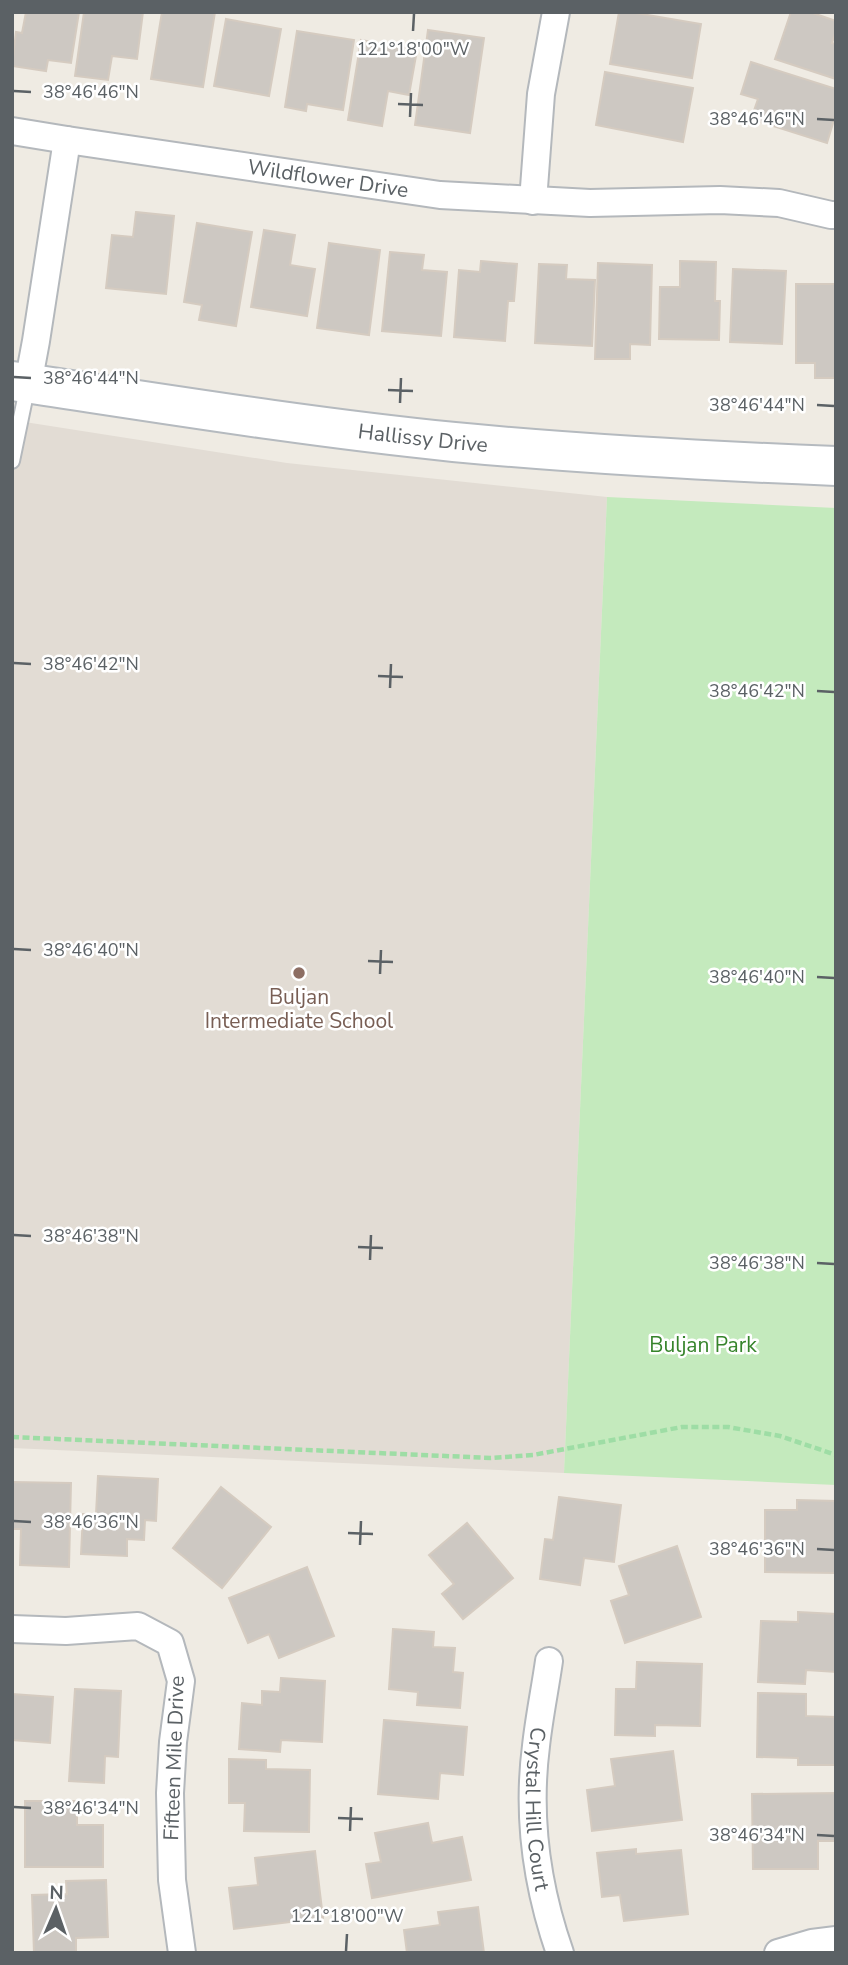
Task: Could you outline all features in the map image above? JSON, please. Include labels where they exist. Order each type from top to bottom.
[{"type":"street","points":[[533,201],[541,94],[556,12]]},
{"type":"street","name":"Wildflower Drive","points":[[12,131],[440,195],[590,204],[720,200],[779,203],[836,215]]},
{"type":"street","points":[[20,382],[37,334],[67,140]]},
{"type":"street","name":"Hallissy Drive","points":[[20,382],[343,429],[454,442],[603,455],[836,466]]},
{"type":"street","name":"Fifteen Mile Drive","points":[[12,1629],[66,1631],[138,1626],[170,1643],[181,1681],[170,1793],[172,1880],[182,1953]]},
{"type":"street","name":"Crystal Hill Court","points":[[549,1661],[535,1748],[533,1802],[536,1853],[544,1899],[560,1953]]},
{"type":"street","points":[[778,1953],[812,1943],[836,1940]]},
{"type":"lane","points":[[12,461],[20,382]]},
{"type":"path","points":[[12,1437],[491,1458],[533,1455],[681,1427],[728,1427],[780,1436],[836,1455]]},
{"type":"shaded area","name":"Buljan Intermediate School","points":[[12,420],[287,463],[607,497],[564,1473],[12,1448]]},
{"type":"green space","name":"Buljan Park","points":[[607,497],[836,508],[836,1485],[564,1473]]},
{"type":"building","points":[[26,12],[79,12],[71,63],[48,60],[46,71],[12,66],[16,32],[22,33]]},
{"type":"building","points":[[84,12],[143,12],[137,59],[112,56],[108,80],[75,76]]},
{"type":"building","points":[[162,12],[215,12],[203,87],[151,79]]},
{"type":"building","points":[[619,12],[701,24],[692,78],[610,64]]},
{"type":"building","points":[[791,12],[810,12],[836,21],[832,43],[836,44],[836,79],[775,59]]},
{"type":"building","points":[[226,19],[281,29],[269,96],[214,86]]},
{"type":"building","points":[[428,30],[484,38],[470,133],[415,125]]},
{"type":"building","points":[[297,31],[354,40],[343,110],[307,104],[306,111],[285,107]]},
{"type":"building","points":[[361,40],[417,50],[409,95],[388,91],[382,126],[348,120]]},
{"type":"building","points":[[751,62],[836,89],[836,113],[827,143],[751,119],[758,99],[741,94]]},
{"type":"building","points":[[605,72],[693,88],[683,142],[596,125]]},
{"type":"building","points":[[136,212],[174,216],[166,294],[106,288],[112,235],[133,237]]},
{"type":"building","points":[[197,223],[252,232],[236,326],[199,320],[202,305],[184,302]]},
{"type":"building","points":[[264,230],[295,235],[290,265],[315,269],[307,316],[251,307]]},
{"type":"building","points":[[329,243],[380,250],[369,335],[317,328]]},
{"type":"building","points":[[390,252],[424,255],[422,270],[447,272],[441,336],[382,331]]},
{"type":"building","points":[[481,261],[517,264],[514,301],[508,301],[505,341],[454,337],[459,270],[480,272]]},
{"type":"building","points":[[680,261],[716,262],[715,301],[720,301],[719,340],[659,339],[660,287],[680,287]]},
{"type":"building","points":[[598,263],[652,265],[650,345],[630,344],[630,359],[595,359]]},
{"type":"building","points":[[539,264],[567,265],[566,279],[595,280],[592,346],[535,343]]},
{"type":"building","points":[[733,269],[786,271],[782,344],[730,342]]},
{"type":"building","points":[[796,284],[836,284],[836,378],[815,378],[815,363],[796,363]]},
{"type":"building","points":[[98,1476],[158,1479],[156,1521],[145,1520],[144,1540],[127,1539],[127,1556],[81,1554],[83,1514],[96,1514]]},
{"type":"building","points":[[12,1482],[71,1483],[69,1567],[20,1565],[21,1529],[12,1529]]},
{"type":"building","points":[[221,1487],[271,1527],[222,1588],[173,1548]]},
{"type":"building","points":[[559,1497],[621,1505],[614,1562],[584,1558],[580,1585],[540,1579],[545,1539],[553,1540]]},
{"type":"building","points":[[797,1500],[836,1501],[835,1573],[765,1572],[765,1510],[797,1510]]},
{"type":"building","points":[[467,1523],[513,1578],[463,1619],[442,1594],[454,1584],[429,1555]]},
{"type":"building","points":[[677,1546],[701,1617],[625,1643],[611,1601],[629,1595],[619,1566]]},
{"type":"building","points":[[307,1567],[334,1636],[279,1658],[269,1634],[248,1643],[229,1598]]},
{"type":"building","points":[[798,1612],[836,1614],[836,1672],[806,1670],[805,1684],[758,1682],[761,1621],[798,1622]]},
{"type":"building","points":[[393,1629],[434,1632],[433,1647],[455,1648],[453,1672],[463,1673],[460,1708],[417,1705],[418,1692],[389,1689]]},
{"type":"building","points":[[637,1662],[702,1664],[700,1726],[655,1725],[655,1736],[615,1735],[616,1689],[636,1689]]},
{"type":"building","points":[[281,1678],[325,1681],[322,1742],[281,1740],[280,1752],[239,1749],[242,1703],[262,1705],[262,1691],[280,1692]]},
{"type":"building","points":[[75,1689],[121,1691],[118,1757],[105,1756],[104,1783],[69,1781]]},
{"type":"building","points":[[758,1693],[806,1694],[806,1716],[836,1717],[836,1765],[798,1765],[798,1758],[757,1757]]},
{"type":"building","points":[[12,1694],[53,1697],[50,1743],[12,1740]]},
{"type":"building","points":[[384,1720],[467,1727],[463,1775],[440,1773],[438,1799],[378,1794]]},
{"type":"building","points":[[673,1751],[682,1820],[592,1831],[587,1790],[615,1786],[611,1759]]},
{"type":"building","points":[[229,1759],[266,1760],[266,1769],[310,1770],[309,1832],[244,1831],[245,1803],[229,1803]]},
{"type":"building","points":[[836,1793],[836,1841],[818,1841],[818,1869],[753,1869],[752,1794]]},
{"type":"building","points":[[25,1801],[77,1801],[77,1825],[103,1825],[103,1867],[25,1867]]},
{"type":"building","points":[[428,1823],[432,1843],[462,1837],[471,1880],[372,1898],[366,1864],[381,1862],[375,1833]]},
{"type":"building","points":[[636,1849],[636,1854],[681,1850],[688,1914],[624,1921],[620,1895],[602,1897],[597,1853]]},
{"type":"building","points":[[315,1851],[323,1918],[234,1929],[229,1888],[258,1885],[255,1858]]},
{"type":"building","points":[[106,1880],[108,1937],[76,1938],[76,1953],[34,1953],[32,1895],[67,1894],[66,1881]]},
{"type":"building","points":[[478,1907],[484,1953],[407,1953],[404,1930],[440,1925],[438,1912]]},
{"type":"place","name":"Buljan Intermediate School","points":[[299,973]]}]
